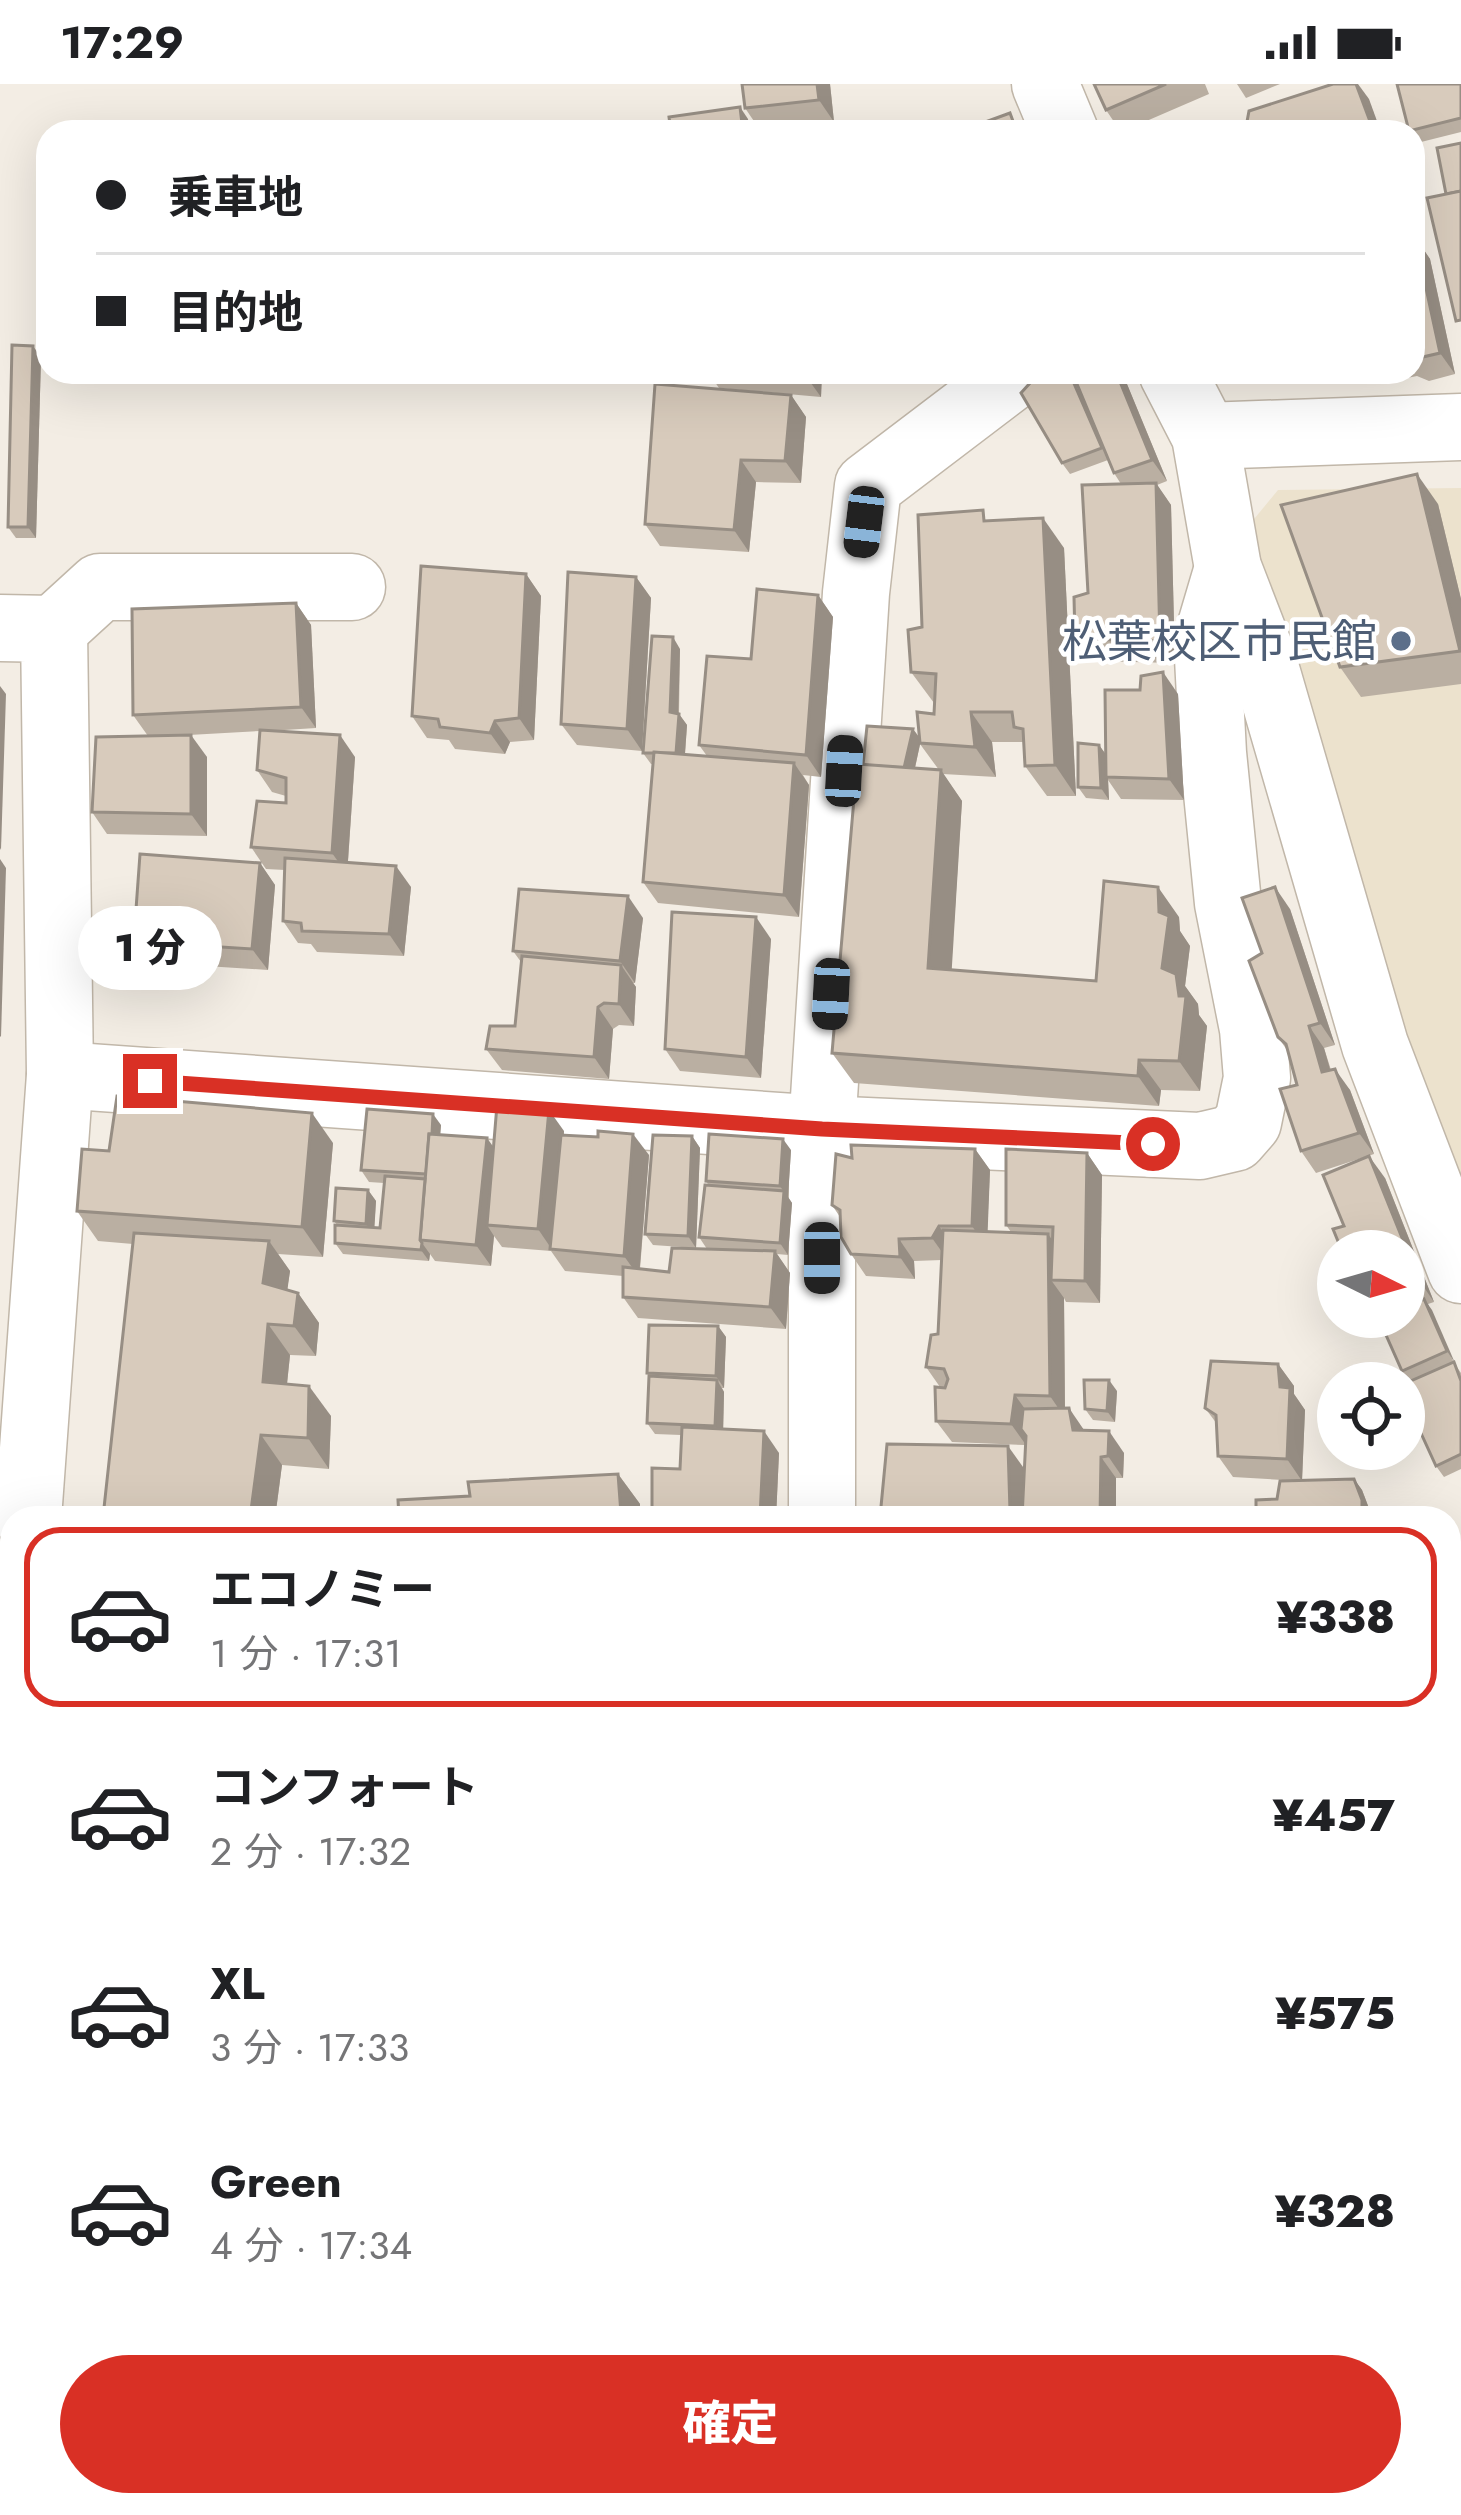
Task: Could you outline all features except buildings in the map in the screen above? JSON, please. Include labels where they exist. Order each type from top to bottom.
[{"type":"street","points":[[1045,84],[1060,120]]},
{"type":"street","points":[[822,1506],[822,1129],[856,593],[868,486],[1002,384]]},
{"type":"street","points":[[1178,384],[1205,436],[1228,568],[1262,656],[1375,1045],[1461,1270]]},
{"type":"street","points":[[1205,436],[1461,428]]},
{"type":"street","points":[[60,1075],[822,1129],[1200,1146],[1234,1138],[1247,1122],[1257,1078],[1253,1028],[1228,903],[1213,753],[1207,640],[1228,568]]},
{"type":"street","points":[[29,1506],[60,1075],[27,628],[100,587],[352,587]]},
{"type":"shaded area","points":[[1461,488],[1461,1177],[1394,1009],[1245,530],[1278,490]]},
{"type":"place","name":"松葉校区市民館","points":[[1401,641]]},
{"type":"route","points":[[150,1081],[822,1129],[1153,1144]]}]
